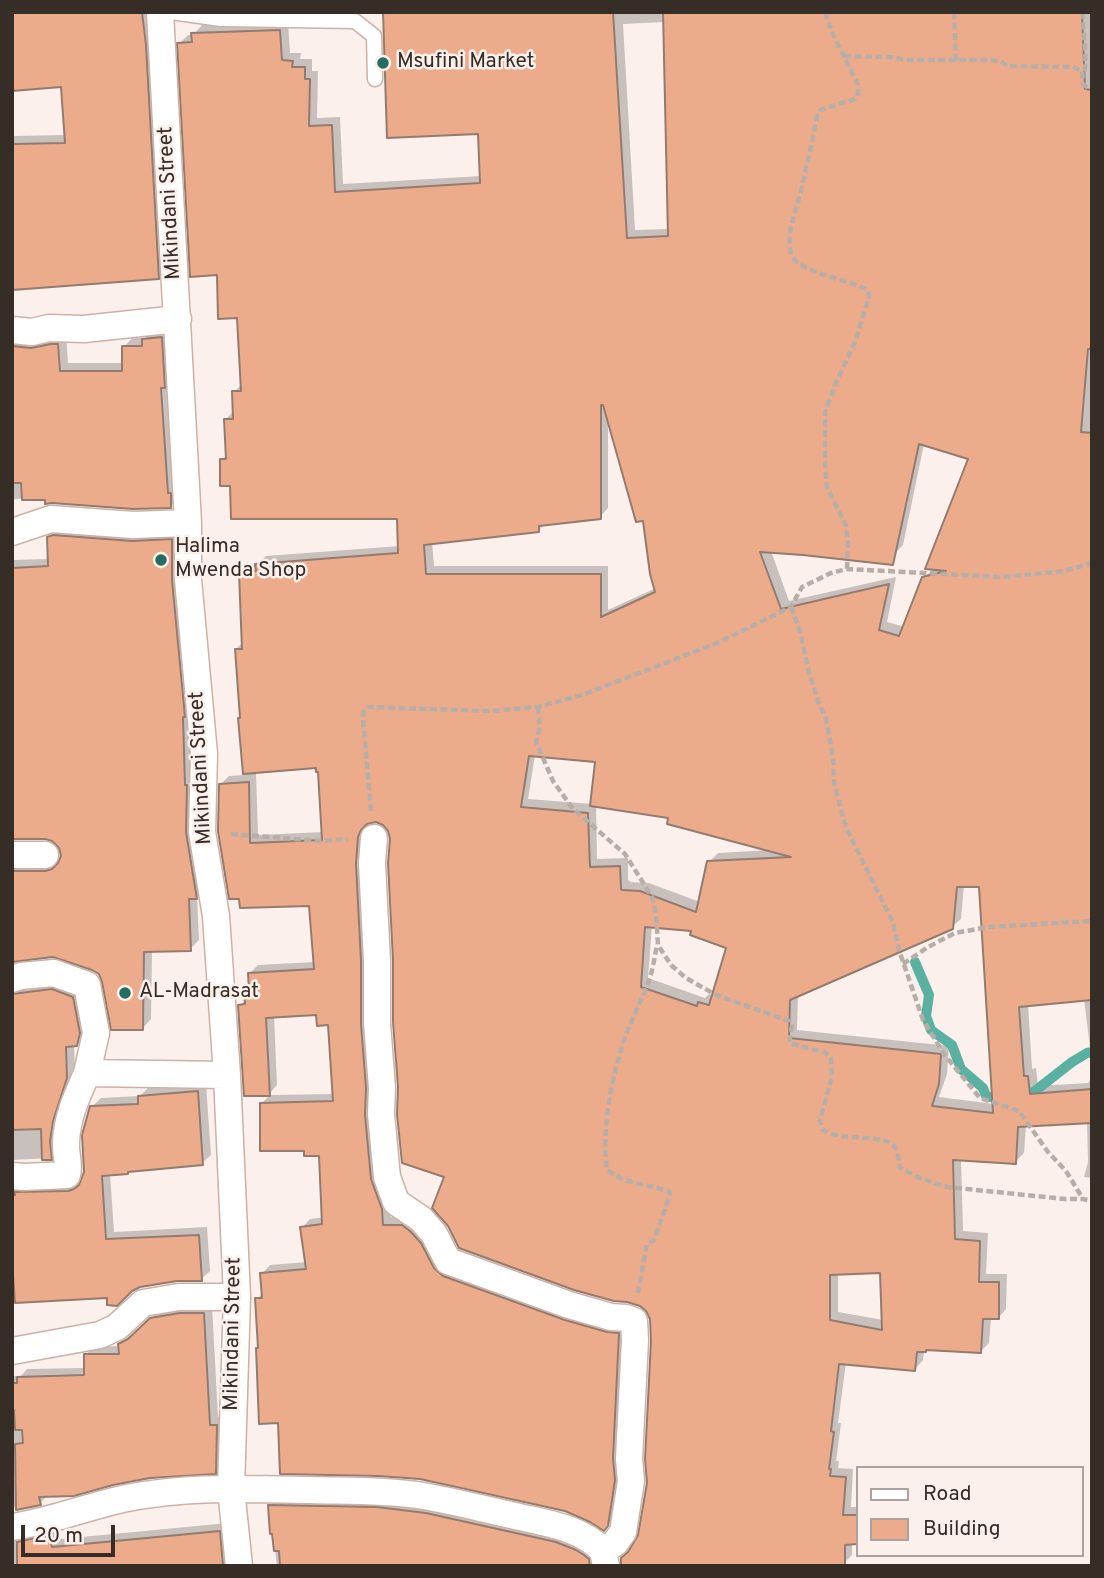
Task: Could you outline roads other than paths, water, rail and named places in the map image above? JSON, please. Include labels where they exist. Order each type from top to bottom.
[{"type":"street","name":"Mikindani Street","points":[[160,12],[178,319],[188,523],[188,579],[204,754],[202,832],[216,916],[227,1075],[237,1297],[231,1489],[239,1566]]},
{"type":"street","points":[[12,330],[32,332],[48,328],[84,329],[178,319]]},
{"type":"street","points":[[12,532],[51,519],[133,525],[188,523]]},
{"type":"street","points":[[12,1527],[76,1513],[123,1498],[153,1493],[231,1489],[382,1491],[473,1505],[562,1527],[583,1535],[594,1542],[604,1559],[623,1532],[631,1481],[629,1459],[634,1321],[569,1305],[448,1261],[434,1234],[421,1219],[396,1202],[387,1177],[377,1023],[372,863],[374,838]]},
{"type":"street","points":[[12,855],[45,855]]},
{"type":"street","points":[[12,979],[54,973],[87,985],[96,1033],[87,1073],[71,1112],[66,1143],[69,1170],[67,1175],[12,1176]]},
{"type":"street","points":[[87,1073],[227,1075]]},
{"type":"street","points":[[12,1351],[100,1335],[117,1327],[143,1303],[179,1297],[237,1297]]},
{"type":"lane","points":[[172,12],[221,19],[355,20],[374,36],[375,79]]},
{"type":"waterway","points":[[915,962],[929,995],[926,1016],[931,1030],[952,1045],[961,1069],[983,1088],[986,1096],[1003,1100]]},
{"type":"waterway","points":[[1021,1102],[1072,1062],[1092,1052]]},
{"type":"place","name":"Msufini Market","points":[[383,63]]},
{"type":"place","name":"Halima Mwenda Shop","points":[[161,560]]},
{"type":"place","name":"AL-Madrasat","points":[[125,993]]}]
